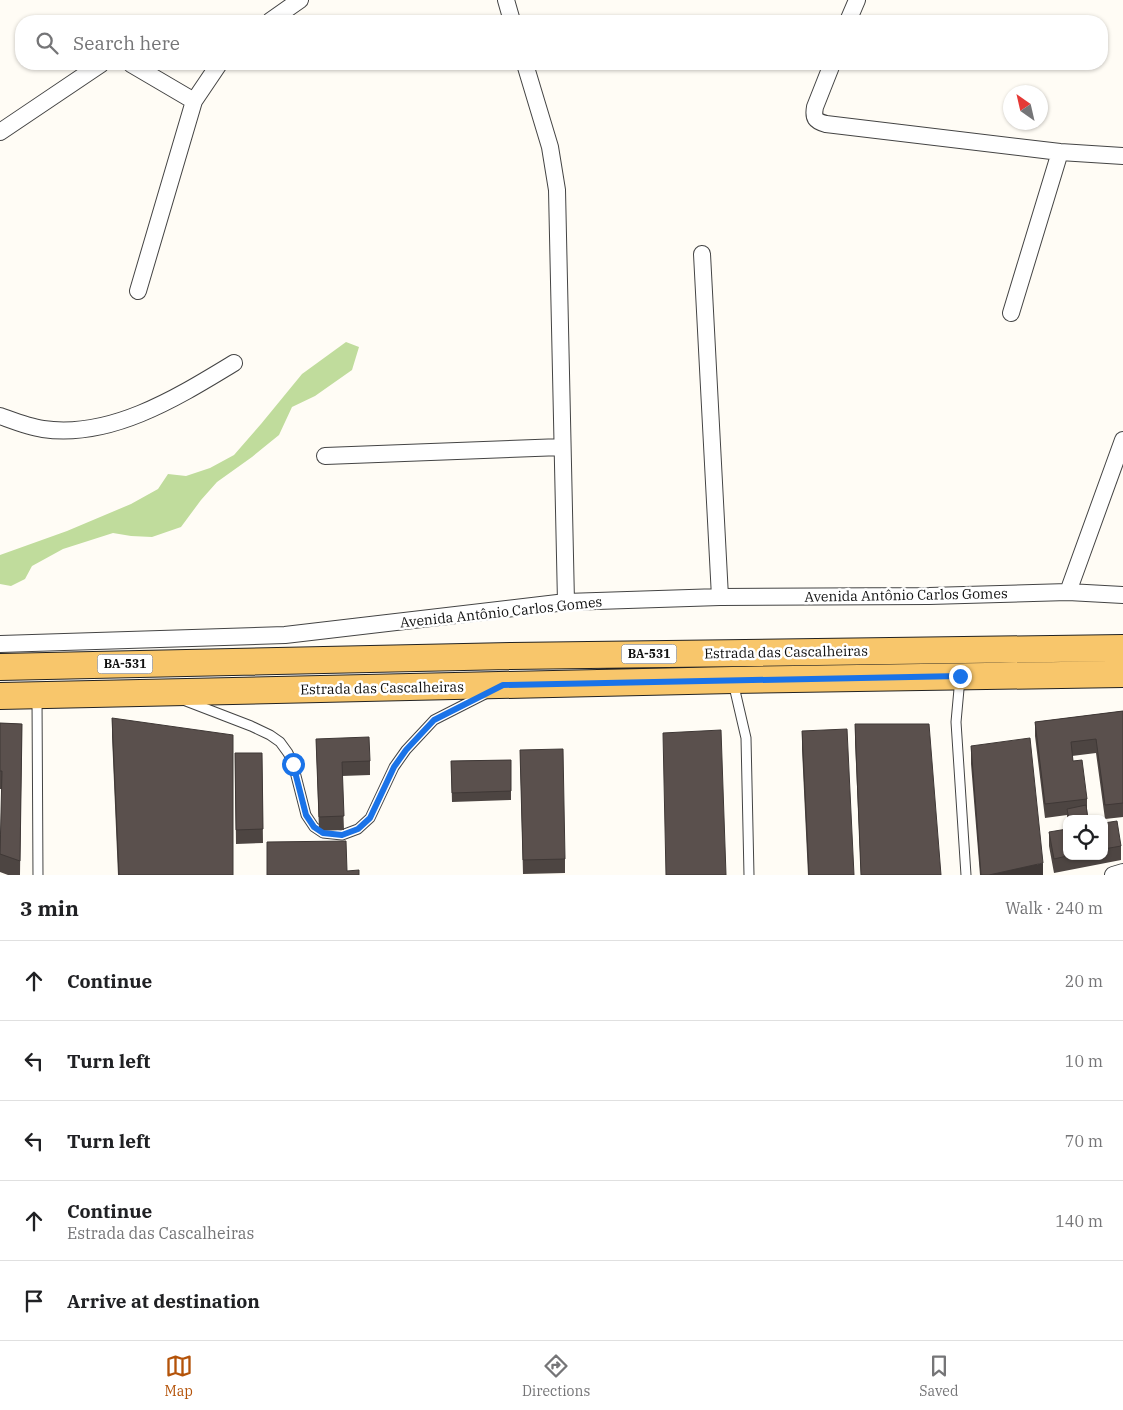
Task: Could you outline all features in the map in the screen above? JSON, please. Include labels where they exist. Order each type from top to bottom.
[{"type":"main road","name":"Estrada das Cascalheiras","points":[[0,667],[531,656],[1123,648]]},
{"type":"main road","name":"Estrada das Cascalheiras","points":[[0,696],[733,680],[1123,674]]},
{"type":"street","points":[[279,15],[300,0]]},
{"type":"street","points":[[506,0],[510,15]]},
{"type":"street","points":[[851,15],[857,0]]},
{"type":"street","points":[[0,132],[93,70]]},
{"type":"street","points":[[141,70],[194,101]]},
{"type":"street","points":[[138,292],[194,101],[215,70]]},
{"type":"street","points":[[527,70],[550,147],[557,190],[566,602]]},
{"type":"street","points":[[830,70],[814,114],[816,119],[826,124],[1060,152],[1123,156]]},
{"type":"street","points":[[1011,313],[1060,152]]},
{"type":"street","points":[[702,254],[720,597]]},
{"type":"street","points":[[0,416],[43,430],[63,431],[106,425],[139,414],[169,400],[234,363]]},
{"type":"street","points":[[1068,592],[1123,440]]},
{"type":"street","points":[[325,456],[562,446]]},
{"type":"street","name":"Avenida Antônio Carlos Gomes","points":[[0,644],[285,635],[566,602],[720,597],[929,596],[1068,592],[1123,595]]},
{"type":"street","points":[[1114,875],[1123,872]]},
{"type":"lane","points":[[960,676],[956,722],[966,875]]},
{"type":"lane","points":[[733,680],[746,738],[749,875]]},
{"type":"lane","points":[[168,692],[251,726],[280,742],[293,764],[306,815],[314,827],[323,833],[342,835],[358,829],[370,818],[394,767],[406,750],[434,720],[503,685]]},
{"type":"lane","points":[[37,696],[38,875]]},
{"type":"green space","points":[[346,342],[359,347],[352,370],[315,396],[292,407],[279,435],[217,482],[181,527],[152,537],[113,533],[63,549],[32,566],[25,579],[11,586],[0,584],[0,555],[67,531],[131,504],[158,489],[168,474],[186,476],[210,468],[234,455],[302,374]]},
{"type":"building","points":[[1123,711],[1123,803],[1105,805],[1096,739],[1071,742],[1073,761],[1082,760],[1087,799],[1045,804],[1035,722]]},
{"type":"building","points":[[112,718],[233,735],[233,875],[119,875]]},
{"type":"building","points":[[0,723],[22,724],[20,861],[0,854],[2,771],[0,771]]},
{"type":"building","points":[[855,724],[929,724],[941,875],[861,875]]},
{"type":"building","points":[[847,729],[854,875],[809,875],[802,731]]},
{"type":"building","points":[[721,730],[726,875],[666,875],[663,733]]},
{"type":"building","points":[[369,737],[370,761],[342,762],[344,816],[319,817],[316,739]]},
{"type":"building","points":[[1030,738],[1043,863],[989,875],[981,875],[971,746]]},
{"type":"building","points":[[563,749],[565,859],[523,860],[520,750]]},
{"type":"building","points":[[235,753],[262,753],[263,829],[236,830]]},
{"type":"building","points":[[511,760],[511,791],[452,793],[451,761]]},
{"type":"building","points":[[1086,805],[1087,815],[1068,815],[1067,809]]},
{"type":"building","points":[[1117,821],[1121,846],[1108,848],[1108,822]]},
{"type":"building","points":[[1063,830],[1063,857],[1054,859],[1049,832]]},
{"type":"building","points":[[346,841],[347,871],[359,870],[359,875],[267,875],[267,842]]},
{"type":"route","points":[[293,764],[306,815],[314,827],[323,833],[342,835],[358,829],[370,818],[394,767],[406,750],[434,720],[503,685],[960,676]]}]
